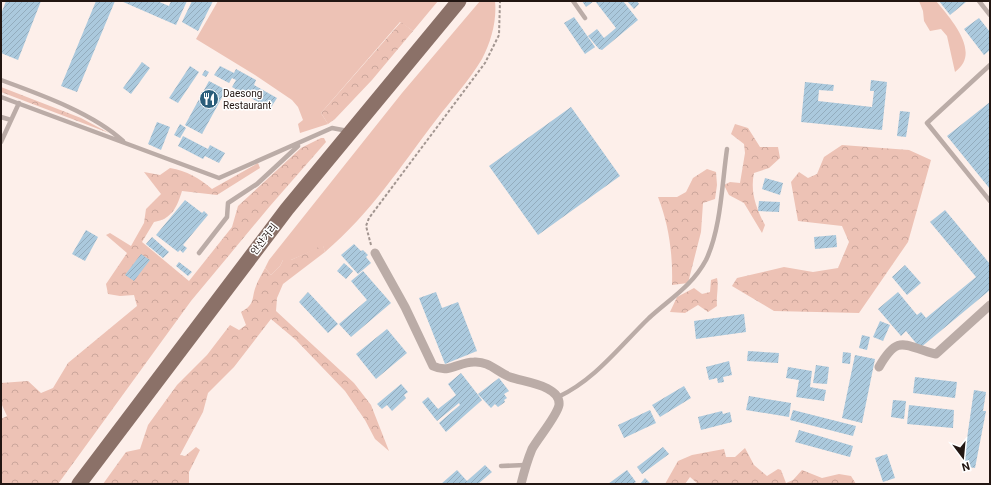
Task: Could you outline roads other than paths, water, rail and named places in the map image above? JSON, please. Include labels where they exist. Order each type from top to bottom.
[{"type":"main road","name":"안산거리","points":[[79,484],[215,301],[287,209],[459,1]]},
{"type":"street","points":[[375,253],[405,307],[433,366],[442,370],[474,362],[490,365],[509,377],[552,390],[558,398],[559,405],[556,414],[544,430],[525,465],[521,484]]},
{"type":"street","points":[[879,367],[888,352],[899,344],[909,345],[921,351],[936,354],[990,305]]},
{"type":"lane","points":[[573,1],[585,18]]},
{"type":"lane","points":[[979,1],[990,15]]},
{"type":"lane","points":[[990,65],[927,123],[990,201]]},
{"type":"lane","points":[[1,80],[29,90],[109,128],[126,143]]},
{"type":"lane","points":[[1,97],[219,178],[332,128],[350,131]]},
{"type":"lane","points":[[1,142],[19,103]]},
{"type":"lane","points":[[1,116],[11,120]]},
{"type":"lane","points":[[200,253],[227,217],[228,203],[257,184],[301,143]]},
{"type":"lane","points":[[558,398],[575,389],[587,380],[649,318],[674,295],[688,286],[695,277],[706,259],[719,214],[727,149]]},
{"type":"lane","points":[[501,466],[525,465]]},
{"type":"place","name":"Daesong Restaurant","points":[[209,99]]}]
